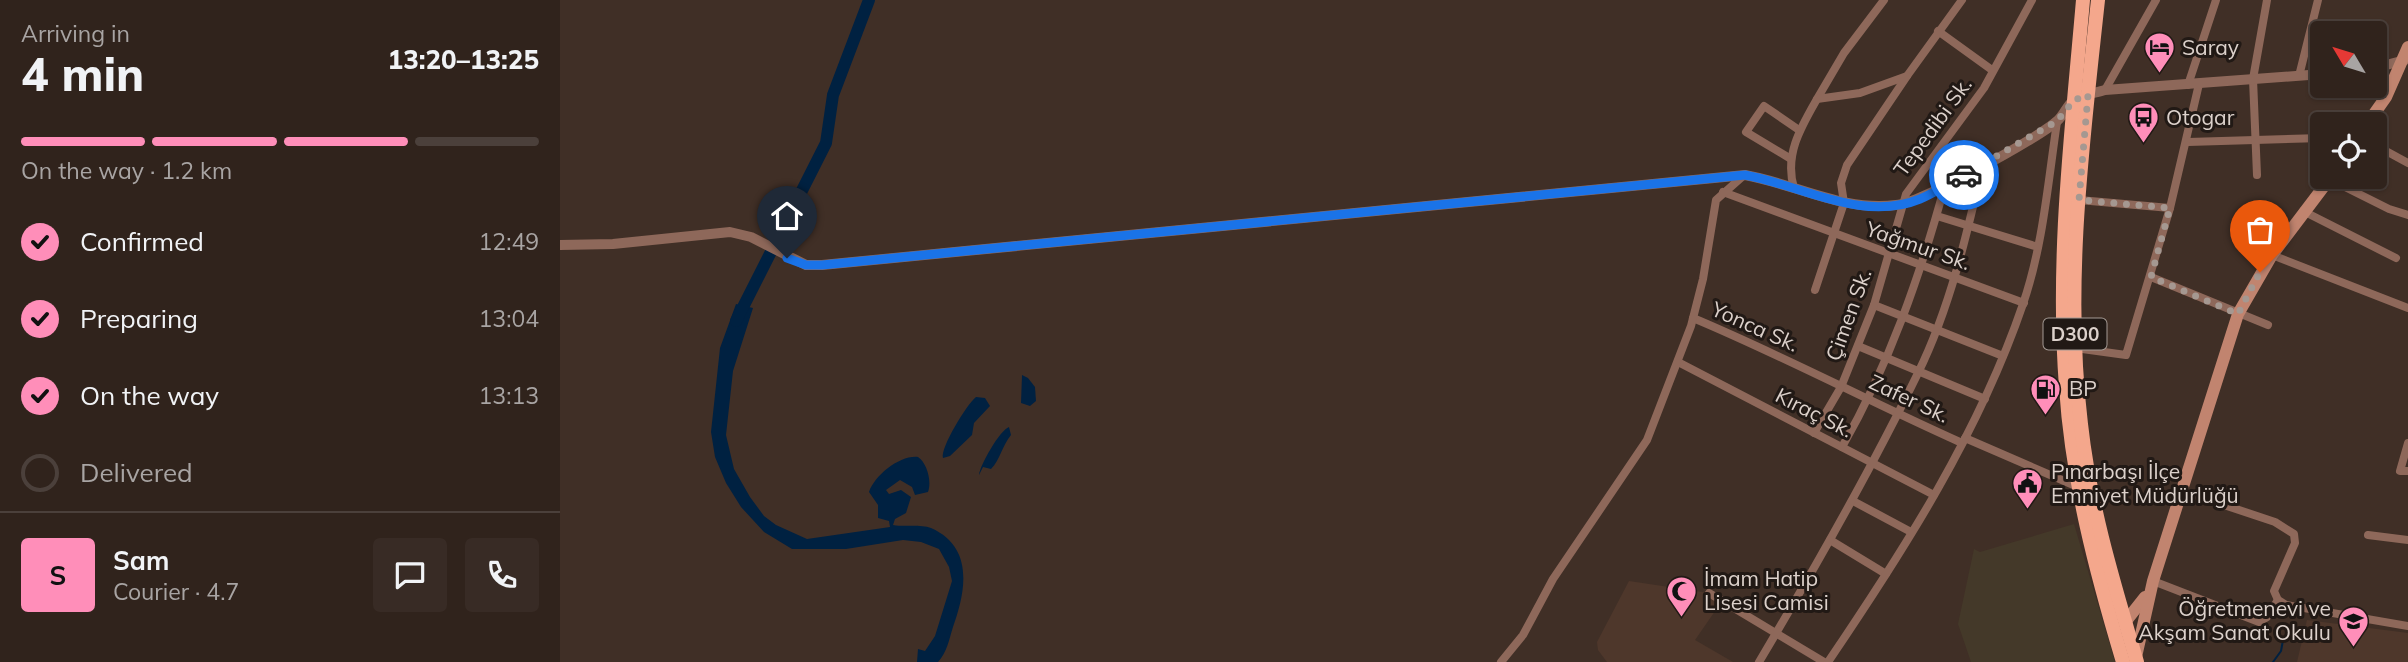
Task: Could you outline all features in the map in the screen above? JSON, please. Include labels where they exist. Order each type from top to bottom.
[{"type":"highway","name":"D300","points":[[2083,0],[2076,348],[2088,475],[2104,548],[2126,621],[2132,661]]},
{"type":"highway","name":"D300","points":[[2098,0],[2065,199],[2063,321],[2067,400],[2078,487],[2090,549],[2132,661]]},
{"type":"main road","points":[[2387,95],[2406,53]]},
{"type":"main road","points":[[2132,661],[2153,581],[2238,314],[2272,255],[2321,189]]},
{"type":"main road","points":[[2126,621],[2136,611],[2153,581]]},
{"type":"street","points":[[1794,188],[1791,159],[1799,130],[1844,53],[1884,0]]},
{"type":"street","name":"Tepedibi Sk.","points":[[1903,204],[1906,194],[1984,88],[2032,0]]},
{"type":"street","points":[[2105,90],[2155,0]]},
{"type":"street","points":[[2076,348],[2126,355],[2151,277],[2188,142],[2194,85],[2216,0]]},
{"type":"street","points":[[2257,175],[2253,79],[2267,0]]},
{"type":"street","points":[[2299,76],[2318,0]]},
{"type":"street","points":[[1815,289],[1844,203],[1841,183],[1847,165],[1938,32],[1956,1]]},
{"type":"street","points":[[1938,32],[1992,70]]},
{"type":"street","points":[[2387,62],[2406,53]]},
{"type":"street","points":[[560,245],[613,244],[730,232],[751,237],[787,258],[806,265],[822,265],[1745,175],[1844,203],[1903,204],[1920,199],[2057,121],[2081,97],[2105,90],[2310,75]]},
{"type":"street","points":[[1817,99],[1860,93],[1907,76]]},
{"type":"street","points":[[1791,159],[1746,132],[1764,106],[1799,130]]},
{"type":"street","points":[[1709,593],[1775,635],[1830,661],[1912,533],[1985,399],[2024,303],[2038,247],[2057,121]]},
{"type":"street","points":[[2188,142],[2310,139]]},
{"type":"street","points":[[2387,152],[2408,163]]},
{"type":"street","points":[[1759,662],[1853,500],[1919,372],[1954,277],[1970,224],[1983,164]]},
{"type":"street","points":[[1501,662],[1523,635],[1553,579],[1647,440],[1693,318],[1706,263],[1712,214],[1723,192],[1745,175]]},
{"type":"street","points":[[1842,447],[1869,401],[1905,316],[1945,185]]},
{"type":"street","points":[[2351,189],[2389,209],[2408,215]]},
{"type":"street","name":"Yağmur Sk.","points":[[1723,192],[1890,256],[2024,303]]},
{"type":"street","points":[[2079,200],[2170,208]]},
{"type":"street","name":"Çimen Sk.","points":[[1815,433],[1841,387],[1874,305],[1903,204]]},
{"type":"street","points":[[2303,211],[2396,258]]},
{"type":"street","points":[[1937,216],[2038,247]]},
{"type":"street","points":[[2272,255],[2408,308]]},
{"type":"street","points":[[2151,277],[2268,325]]},
{"type":"street","points":[[1874,305],[2003,356]]},
{"type":"street","name":"Yonca Sk.","points":[[1693,318],[1765,348],[1841,387]]},
{"type":"street","points":[[1858,346],[1985,399]]},
{"type":"street","name":"Kıraç Sk.","points":[[1678,362],[1934,495]]},
{"type":"street","name":"Zafer Sk.","points":[[1841,387],[1896,413],[2078,487]]},
{"type":"street","points":[[2408,443],[2400,471],[2408,471]]},
{"type":"street","points":[[2153,581],[2259,622],[2267,617],[2278,600],[2275,586],[2295,543],[2294,534],[2275,522],[2182,491]]},
{"type":"street","points":[[1853,500],[1912,533]]},
{"type":"street","points":[[2368,535],[2408,540]]},
{"type":"street","points":[[1830,540],[1886,574]]},
{"type":"street","points":[[2278,600],[2298,609],[2408,626]]},
{"type":"shaded area","points":[[2074,524],[2115,662],[1971,662],[1958,624],[1974,549],[1980,552]]},
{"type":"shaded area","points":[[1629,581],[1709,593],[1722,601],[1695,640],[1733,662],[1607,662],[1598,650],[1597,642]]},
{"type":"shaded area","name":"Öğretmenevi ve Akşam Sanat Okulu","points":[[2307,620],[2408,633],[2408,662],[2297,662]]},
{"type":"water","points":[[736,304],[753,308],[733,371],[726,435],[734,469],[764,516],[776,525],[807,539],[890,527],[889,521],[878,518],[878,505],[869,492],[872,486],[889,467],[904,459],[918,457],[924,463],[929,478],[928,492],[915,495],[912,487],[900,480],[886,490],[889,494],[901,490],[911,497],[906,513],[895,519],[893,525],[931,528],[945,536],[960,558],[963,571],[961,599],[947,646],[938,662],[917,662],[918,649],[925,651],[935,636],[952,581],[949,567],[939,549],[921,542],[903,540],[846,549],[792,549],[764,532],[741,507],[726,483],[715,457],[711,432],[720,348]]},
{"type":"water","points":[[1022,375],[1035,387],[1036,401],[1030,406],[1021,403]]},
{"type":"water","points":[[976,397],[985,398],[990,406],[974,423],[972,435],[950,456],[943,458],[955,426]]},
{"type":"water","points":[[1009,427],[1011,435],[997,461],[991,469],[983,467],[979,475],[991,448]]},
{"type":"waterway","points":[[736,321],[826,143],[833,95],[869,0]]},
{"type":"waterway","points":[[2273,662],[2281,651],[2283,640]]},
{"type":"way so far","points":[[1964,175],[2057,121],[2074,100],[2088,95],[2079,200],[2170,208],[2151,277],[2238,314],[2260,272]]},
{"type":"place","name":"Saray","points":[[2159,75]]},
{"type":"place","name":"Otogar","points":[[2143,145]]},
{"type":"place","name":"BP","points":[[2046,416]]},
{"type":"place","name":"Pınarbaşı İlçe Emniyet Müdürlüğü","points":[[2028,511]]},
{"type":"place","name":"İmam Hatip Lisesi Camisi","points":[[1681,618]]},
{"type":"place","name":"Öğretmenevi ve Akşam Sanat Okulu","points":[[2354,648]]},
{"type":"route","points":[[787,258],[806,265],[822,265],[1745,175],[1844,203],[1897,205],[1920,199],[1964,175]]}]
